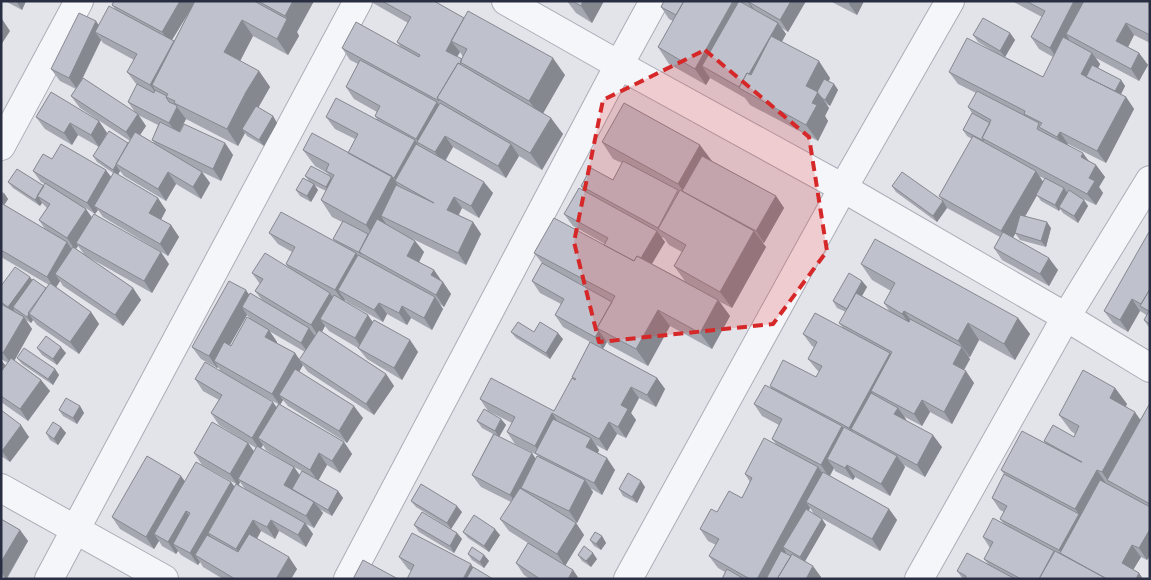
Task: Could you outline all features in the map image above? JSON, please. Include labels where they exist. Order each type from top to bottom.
[{"type":"street","points":[[1,146],[79,1]]},
{"type":"street","points":[[49,579],[358,1]]},
{"type":"street","points":[[506,1],[843,188],[1066,317],[1150,368]]},
{"type":"street","points":[[348,579],[654,1]]},
{"type":"street","points":[[628,579],[843,188],[950,1]]},
{"type":"street","points":[[919,579],[1066,317],[1150,180]]},
{"type":"street","points":[[1,488],[164,579]]},
{"type":"highlighted area","points":[[705,50],[809,137],[827,251],[773,324],[599,342],[574,242],[603,100]]},
{"type":"building","points":[[114,1],[180,1],[162,32],[112,5]]},
{"type":"building","points":[[195,1],[254,1],[287,19],[277,39],[242,20],[224,52],[259,71],[227,129],[174,103],[175,101],[166,97],[168,94],[152,85]]},
{"type":"building","points":[[258,1],[293,1],[285,16]]},
{"type":"building","points":[[382,1],[434,1],[464,18],[446,51],[462,59],[437,98],[439,101],[342,48],[356,22],[419,57],[420,55],[397,42],[411,17]]},
{"type":"building","points":[[572,1],[583,1],[581,6]]},
{"type":"building","points":[[664,1],[684,1],[676,15],[661,7]]},
{"type":"building","points":[[684,1],[733,1],[695,69],[658,47]]},
{"type":"building","points":[[739,1],[778,23],[749,74],[747,73],[739,87],[702,66]]},
{"type":"building","points":[[750,1],[791,1],[780,20]]},
{"type":"building","points":[[1026,1],[1074,1],[1050,48],[1031,37],[1045,11]]},
{"type":"building","points":[[1084,1],[1150,1],[1150,35],[1126,23],[1116,41],[1139,53],[1131,69],[1066,34]]},
{"type":"building","points":[[109,6],[174,41],[150,85],[127,72],[137,54],[95,32]]},
{"type":"building","points":[[468,11],[553,58],[529,101],[460,62],[467,49],[451,41]]},
{"type":"building","points":[[79,13],[96,21],[69,78],[51,69]]},
{"type":"building","points":[[983,18],[1010,33],[1000,51],[973,35]]},
{"type":"building","points":[[771,36],[819,61],[806,86],[818,92],[812,103],[817,105],[806,125],[739,88],[747,73],[751,75]]},
{"type":"building","points":[[1063,37],[1092,53],[1081,74],[1126,97],[1097,151],[1060,132],[1057,137],[1039,127],[1042,123],[1024,114],[1025,111],[949,72],[967,38],[1043,77]]},
{"type":"building","points":[[360,60],[437,102],[416,139],[375,116],[380,106],[346,87]]},
{"type":"building","points":[[458,63],[551,118],[530,153],[437,98]]},
{"type":"building","points":[[1092,65],[1121,80],[1115,91],[1086,77]]},
{"type":"building","points":[[83,78],[138,114],[126,132],[71,96]]},
{"type":"building","points":[[824,79],[834,84],[825,100],[817,92]]},
{"type":"building","points":[[137,84],[154,93],[155,90],[167,96],[169,102],[176,105],[177,107],[169,123],[128,102]]},
{"type":"building","points":[[977,91],[1039,123],[1037,129],[1083,153],[1081,157],[1096,165],[1089,178],[1095,181],[1087,194],[982,138],[991,120],[968,107]]},
{"type":"building","points":[[51,92],[99,121],[91,135],[70,123],[64,133],[36,117]]},
{"type":"building","points":[[336,98],[415,140],[394,178],[348,153],[358,134],[326,117]]},
{"type":"building","points":[[440,103],[511,144],[498,166],[445,136],[435,152],[417,142]]},
{"type":"building","points":[[624,103],[700,145],[678,184],[602,142]]},
{"type":"building","points":[[256,106],[273,116],[259,140],[242,129]]},
{"type":"building","points":[[972,113],[990,123],[982,138],[984,141],[963,130]]},
{"type":"building","points":[[160,122],[180,132],[184,124],[225,143],[213,169],[152,140]]},
{"type":"building","points":[[109,131],[128,143],[113,170],[93,156]]},
{"type":"building","points":[[135,132],[202,172],[193,187],[168,172],[158,189],[116,164]]},
{"type":"building","points":[[312,133],[392,176],[366,225],[321,200],[334,175],[326,171],[329,164],[303,150]]},
{"type":"building","points":[[973,136],[1036,171],[1001,231],[939,196]]},
{"type":"building","points":[[61,144],[106,170],[87,203],[33,171],[43,154],[52,159]]},
{"type":"building","points":[[416,144],[484,182],[471,206],[454,197],[447,210],[473,222],[458,253],[381,216],[396,185],[434,203],[395,181]]},
{"type":"building","points":[[702,156],[776,196],[756,231],[682,191]]},
{"type":"building","points":[[623,161],[678,190],[658,228],[581,186],[591,168],[613,180]]},
{"type":"building","points":[[311,166],[330,176],[331,178],[326,187],[305,176]]},
{"type":"building","points":[[17,169],[44,186],[35,200],[8,182]]},
{"type":"building","points":[[114,172],[158,198],[149,213],[171,225],[160,244],[94,206]]},
{"type":"building","points":[[902,172],[943,201],[933,216],[892,186]]},
{"type":"building","points":[[303,178],[314,184],[307,196],[296,190]]},
{"type":"building","points":[[1045,178],[1064,188],[1055,205],[1036,195]]},
{"type":"building","points":[[45,183],[86,209],[67,238],[39,220],[50,204],[37,196]]},
{"type":"building","points":[[579,188],[657,231],[641,258],[637,256],[634,261],[604,245],[608,238],[564,214]]},
{"type":"building","points":[[680,190],[754,231],[720,292],[674,266],[686,245],[658,229]]},
{"type":"building","points":[[1069,190],[1084,200],[1074,216],[1059,207]]},
{"type":"building","points":[[1,203],[67,242],[47,277],[1,250]]},
{"type":"building","points":[[281,212],[356,253],[335,290],[286,264],[295,247],[269,233]]},
{"type":"building","points":[[94,214],[161,252],[144,281],[76,243]]},
{"type":"building","points":[[1020,215],[1047,222],[1041,241],[1015,233]]},
{"type":"building","points":[[554,218],[634,261],[637,256],[718,300],[700,333],[658,310],[636,349],[597,328],[615,296],[534,253]]},
{"type":"building","points":[[377,219],[415,241],[407,256],[434,270],[431,275],[443,282],[436,295],[359,252]]},
{"type":"building","points":[[343,221],[368,234],[359,252],[362,254],[333,239]]},
{"type":"building","points":[[1003,232],[1049,258],[1040,274],[994,248]]},
{"type":"building","points":[[1149,232],[1150,289],[1141,304],[1132,299],[1120,320],[1104,311]]},
{"type":"building","points":[[875,239],[1018,318],[1004,344],[968,323],[958,341],[904,311],[902,314],[884,303],[895,283],[861,264]]},
{"type":"building","points":[[73,247],[133,288],[115,315],[55,274]]},
{"type":"building","points":[[265,253],[330,293],[311,325],[255,291],[263,279],[252,273]]},
{"type":"building","points":[[358,255],[435,297],[424,318],[402,306],[399,313],[379,303],[374,310],[338,290]]},
{"type":"building","points":[[542,263],[612,302],[597,328],[599,331],[595,337],[555,315],[564,299],[532,281]]},
{"type":"building","points":[[15,267],[30,277],[8,307],[1,302],[1,286]]},
{"type":"building","points":[[849,273],[862,281],[847,309],[833,301]]},
{"type":"building","points":[[33,279],[46,288],[27,317],[13,307]]},
{"type":"building","points":[[229,281],[246,290],[209,356],[192,347]]},
{"type":"building","points":[[50,283],[91,312],[70,342],[28,313]]},
{"type":"building","points":[[1150,289],[1150,324],[1144,320],[1149,311],[1140,306]]},
{"type":"building","points":[[250,293],[309,328],[301,343],[242,307]]},
{"type":"building","points":[[856,293],[909,322],[910,319],[962,347],[953,364],[966,371],[944,412],[922,400],[914,414],[871,391],[892,352],[839,323]]},
{"type":"building","points":[[334,295],[368,315],[355,338],[320,319]]},
{"type":"building","points":[[1,304],[24,317],[3,353],[1,352]]},
{"type":"building","points":[[815,313],[890,353],[849,428],[770,386],[783,360],[816,377],[822,366],[808,359],[817,342],[803,334]]},
{"type":"building","points":[[247,317],[269,330],[265,337],[295,353],[272,394],[214,361],[224,342],[231,346]]},
{"type":"building","points":[[374,320],[410,340],[394,368],[358,348]]},
{"type":"building","points":[[518,322],[534,332],[540,322],[558,333],[546,353],[511,332]]},
{"type":"building","points":[[319,330],[386,374],[366,404],[299,360]]},
{"type":"building","points":[[46,336],[61,347],[53,359],[37,348]]},
{"type":"building","points":[[590,342],[657,378],[647,395],[631,387],[621,405],[628,409],[618,427],[609,422],[599,439],[552,413],[535,446],[507,432],[515,417],[480,399],[491,378],[554,411],[572,378],[576,379],[572,377]]},
{"type":"building","points":[[24,348],[55,369],[48,379],[17,358]]},
{"type":"building","points":[[11,358],[41,380],[20,409],[1,396],[1,372]]},
{"type":"building","points":[[205,362],[273,402],[252,438],[211,413],[222,395],[195,379]]},
{"type":"building","points":[[295,369],[354,406],[339,431],[279,395]]},
{"type":"building","points":[[1083,370],[1115,388],[1110,398],[1135,412],[1102,472],[1097,470],[1075,509],[1001,470],[1022,431],[1082,462],[1044,441],[1053,425],[1074,437],[1079,426],[1059,415]]},
{"type":"building","points":[[765,385],[842,426],[821,465],[772,439],[782,419],[754,404]]},
{"type":"building","points":[[871,393],[898,408],[894,414],[933,435],[917,465],[851,429]]},
{"type":"building","points":[[66,398],[80,406],[73,418],[59,410]]},
{"type":"building","points":[[1150,403],[1150,504],[1107,480]]},
{"type":"building","points":[[279,404],[344,442],[332,461],[319,453],[310,470],[258,438]]},
{"type":"building","points":[[484,409],[501,419],[495,431],[477,421]]},
{"type":"building","points":[[1,410],[21,425],[2,451],[1,450]]},
{"type":"building","points":[[553,419],[591,438],[586,447],[607,458],[594,483],[535,453]]},
{"type":"building","points":[[53,422],[61,427],[54,439],[46,433]]},
{"type":"building","points":[[212,422],[248,443],[230,474],[194,453]]},
{"type":"building","points":[[844,427],[897,456],[881,484],[847,465],[845,468],[827,459]]},
{"type":"building","points":[[494,434],[532,453],[510,495],[472,475]]},
{"type":"building","points":[[764,438],[818,467],[757,579],[750,579],[709,556],[719,539],[700,529],[711,509],[717,512],[729,491],[742,498],[752,478],[745,474]]},
{"type":"building","points":[[257,446],[294,467],[284,485],[314,502],[306,516],[238,479]]},
{"type":"building","points":[[147,456],[181,476],[146,537],[112,517]]},
{"type":"building","points":[[537,456],[585,480],[569,511],[521,488]]},
{"type":"building","points":[[196,462],[231,482],[190,553],[173,544],[190,513],[186,511],[168,542],[154,534]]},
{"type":"building","points":[[302,471],[338,491],[328,510],[292,489]]},
{"type":"building","points":[[823,472],[889,509],[872,539],[806,502]]},
{"type":"building","points":[[628,473],[641,481],[632,497],[619,489]]},
{"type":"building","points":[[1004,474],[1079,514],[1059,550],[1000,519],[1007,506],[992,498]]},
{"type":"building","points":[[1100,480],[1150,507],[1150,529],[1139,548],[1132,545],[1122,563],[1139,573],[1136,579],[1107,579],[1060,553]]},
{"type":"building","points":[[236,484],[305,523],[298,535],[271,520],[267,527],[253,520],[236,549],[208,533]]},
{"type":"building","points":[[421,484],[457,506],[447,523],[411,501]]},
{"type":"building","points":[[520,488],[576,523],[557,554],[500,519]]},
{"type":"building","points":[[806,509],[822,519],[800,557],[783,547]]},
{"type":"building","points":[[422,512],[457,533],[450,546],[414,525]]},
{"type":"building","points":[[474,515],[495,529],[484,546],[463,532]]},
{"type":"building","points":[[993,518],[1054,551],[1039,579],[1021,579],[984,559],[993,542],[983,537]]},
{"type":"building","points":[[1,519],[20,530],[1,562]]},
{"type":"building","points":[[595,532],[602,536],[596,544],[590,540]]},
{"type":"building","points":[[412,533],[471,564],[463,579],[407,579],[414,565],[399,557]]},
{"type":"building","points":[[249,534],[289,557],[276,579],[235,579],[195,555],[207,535],[238,552]]},
{"type":"building","points":[[528,543],[573,570],[568,579],[540,579],[516,563]]},
{"type":"building","points":[[584,546],[593,553],[586,561],[578,555]]},
{"type":"building","points":[[472,547],[484,555],[480,562],[468,554]]},
{"type":"building","points":[[781,551],[791,556],[777,579],[766,579]]},
{"type":"building","points":[[1055,551],[1107,579],[1039,579]]},
{"type":"building","points":[[967,553],[1015,579],[965,579],[966,576],[957,571]]},
{"type":"building","points":[[792,554],[813,566],[806,579],[777,579]]},
{"type":"building","points":[[363,560],[398,579],[353,579]]},
{"type":"building","points":[[473,567],[493,579],[466,579]]},
{"type":"building","points":[[727,569],[744,579],[722,579]]}]
